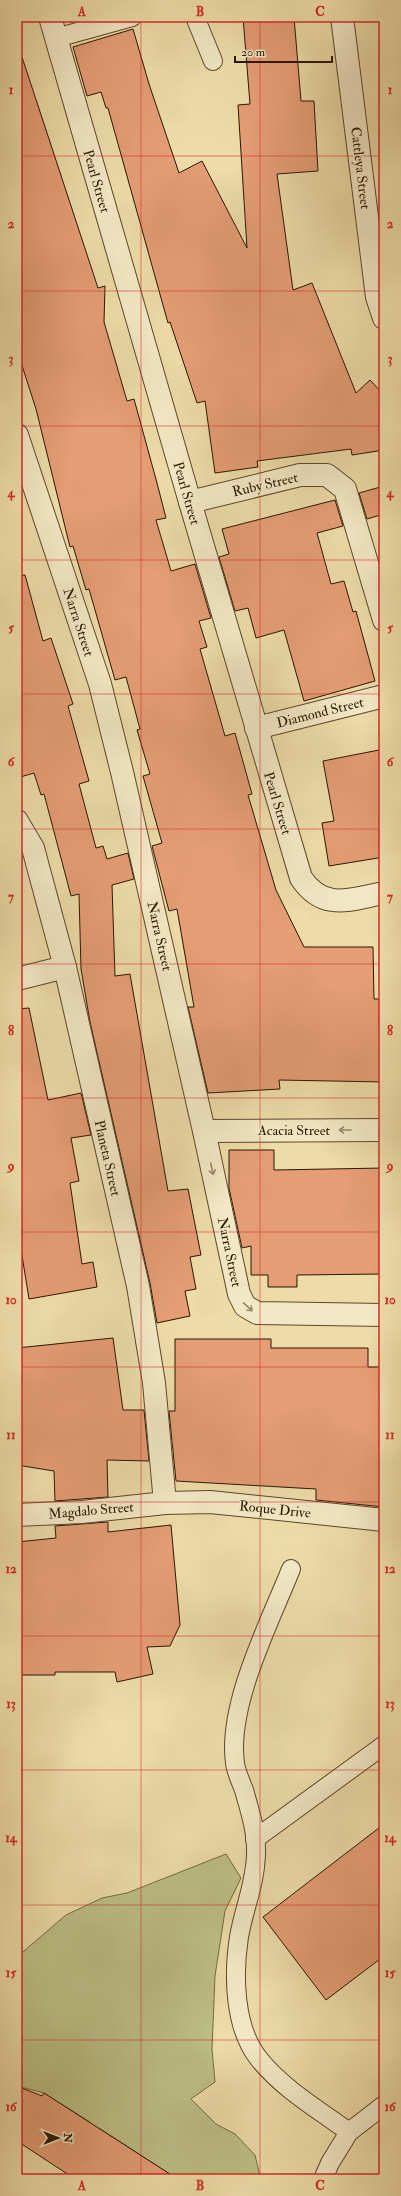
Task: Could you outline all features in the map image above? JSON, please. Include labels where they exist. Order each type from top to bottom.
[{"type":"street","name":"Pearl Street","points":[[50,17],[190,502],[301,878],[309,890],[320,898],[335,901],[384,893]]},
{"type":"street","name":"Cattleya Street","points":[[342,17],[377,297],[384,318]]},
{"type":"street","name":"Narra Street","points":[[17,436],[100,684],[122,772],[204,1131],[239,1294],[245,1306],[257,1313],[384,1315]]},
{"type":"street","name":"Ruby Street","points":[[190,502],[300,475],[327,475],[345,489],[384,620]]},
{"type":"street","name":"Diamond Street","points":[[256,728],[384,696]]},
{"type":"street","name":"Planeta Street","points":[[17,820],[33,848],[65,967],[138,1286],[154,1383],[165,1503]]},
{"type":"street","points":[[17,979],[65,967]]},
{"type":"street","name":"Acacia Street","points":[[204,1131],[384,1130]]},
{"type":"street","name":"Roque Drive","points":[[165,1503],[210,1502],[384,1520]]},
{"type":"street","name":"Magdalo Street","points":[[17,1515],[82,1512],[165,1503]]},
{"type":"lane","points":[[56,38],[132,17]]},
{"type":"lane","points":[[195,17],[213,61]]},
{"type":"lane","points":[[291,1569],[243,1689],[233,1734],[235,1765],[252,1816],[256,1854],[254,1885],[243,1914],[237,1964],[240,2012],[245,2034],[258,2058],[282,2082],[349,2132]]},
{"type":"lane","points":[[254,1839],[384,1746]]},
{"type":"lane","points":[[323,2179],[330,2163],[349,2132],[384,2105]]},
{"type":"green space","points":[[226,1854],[241,1878],[225,1911],[215,1976],[212,2049],[215,2082],[191,2099],[216,2124],[235,2134],[255,2155],[260,2176],[176,2178],[99,2128],[94,2134],[86,2129],[90,2122],[44,2093],[17,2086],[17,1957],[66,1915],[102,1898],[127,1893]]},
{"type":"building","points":[[243,17],[294,17],[301,101],[314,101],[318,171],[277,174],[293,290],[312,283],[356,393],[370,380],[384,395],[384,450],[352,455],[351,449],[257,461],[258,467],[215,473],[205,401],[197,403],[170,322],[168,323],[108,108],[106,108],[101,92],[87,96],[73,47],[133,29],[149,84],[179,173],[202,161],[247,248],[238,105],[250,104]]},
{"type":"building","points":[[17,57],[22,57],[98,288],[105,286],[104,322],[127,401],[134,399],[157,483],[166,518],[156,520],[171,571],[195,564],[211,618],[199,621],[207,647],[200,649],[225,736],[235,733],[252,794],[248,795],[276,890],[304,947],[373,947],[374,999],[384,999],[384,1082],[279,1080],[280,1089],[208,1093],[188,1007],[194,1007],[177,909],[169,911],[152,846],[162,843],[143,776],[150,774],[137,730],[140,729],[126,677],[115,680],[89,589],[86,590],[73,546],[70,547],[36,409],[17,350]]},
{"type":"building","points":[[384,486],[384,514],[367,519],[359,493]]},
{"type":"building","points":[[335,500],[343,526],[317,533],[331,584],[344,581],[353,612],[356,611],[375,681],[304,701],[284,630],[256,638],[248,608],[235,611],[219,557],[229,554],[222,529]]},
{"type":"building","points":[[25,575],[43,641],[51,638],[73,704],[68,706],[89,781],[79,784],[96,848],[103,846],[107,859],[128,853],[134,879],[112,885],[115,976],[130,974],[168,1191],[188,1189],[201,1255],[190,1257],[196,1289],[185,1291],[190,1316],[157,1323],[150,1283],[90,1022],[81,969],[79,894],[71,896],[44,794],[41,795],[34,773],[17,778],[17,576]]},
{"type":"building","points":[[384,749],[384,857],[329,866],[322,823],[334,821],[323,761]]},
{"type":"building","points":[[29,1008],[48,1100],[81,1093],[91,1135],[71,1138],[79,1181],[70,1183],[82,1264],[93,1262],[97,1287],[29,1299],[20,1243],[17,1243],[17,1009]]},
{"type":"building","points":[[229,1150],[274,1150],[274,1170],[384,1168],[384,1274],[297,1275],[297,1287],[268,1287],[268,1275],[251,1275],[251,1246],[242,1248],[229,1188]]},
{"type":"building","points":[[113,1338],[123,1410],[144,1410],[149,1461],[107,1460],[108,1497],[55,1501],[54,1471],[17,1465],[17,1348]]},
{"type":"building","points":[[175,1339],[271,1339],[271,1348],[368,1348],[368,1367],[384,1367],[384,1507],[316,1500],[316,1489],[176,1481],[169,1411],[175,1411]]},
{"type":"building","points":[[108,1522],[108,1532],[171,1525],[180,1625],[170,1646],[147,1647],[153,1674],[117,1682],[115,1672],[55,1672],[55,1675],[20,1675],[20,1626],[17,1626],[17,1542],[56,1538],[55,1526]]},
{"type":"building","points":[[384,1824],[384,1956],[326,2000],[263,1917]]},
{"type":"building","points":[[17,2086],[42,2096],[44,2093],[176,2178],[75,2179],[17,2141]]}]
